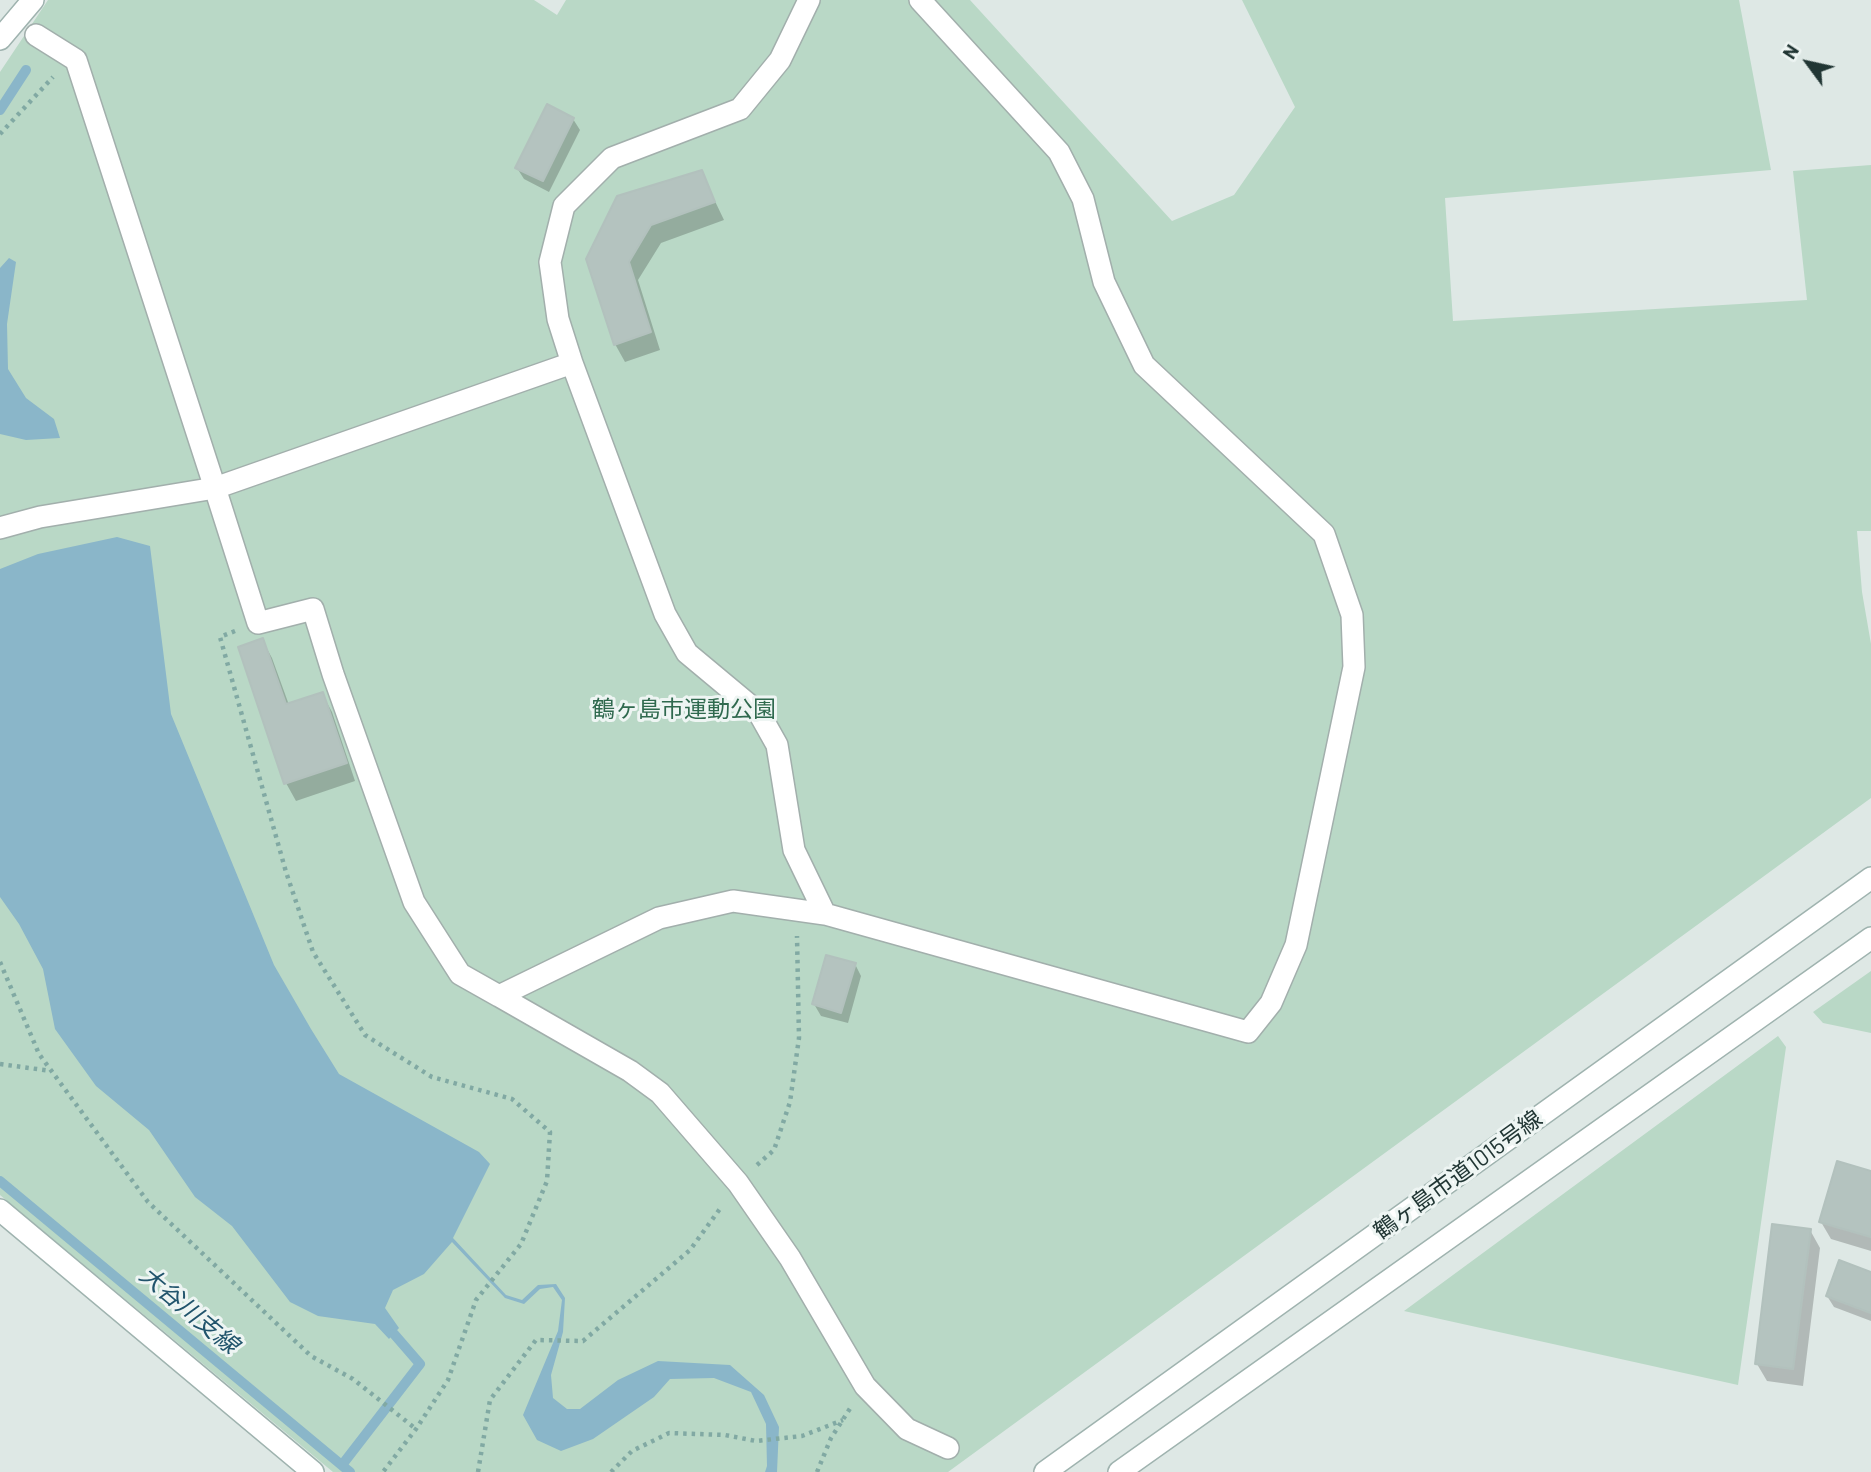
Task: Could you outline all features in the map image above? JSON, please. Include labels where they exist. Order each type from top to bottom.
[{"type":"street","points":[[0,39],[33,0]]},
{"type":"street","points":[[809,0],[780,60],[740,109],[612,158],[564,206],[550,261],[558,319],[572,363],[665,614],[687,653],[759,713],[777,745],[794,850],[825,914]]},
{"type":"street","points":[[499,996],[659,918],[733,901],[825,914],[1248,1032],[1271,1003],[1296,945],[1354,667],[1352,615],[1324,534],[1144,365],[1104,282],[1083,199],[1059,152],[920,0]]},
{"type":"street","points":[[36,35],[76,60],[258,623],[313,609],[332,674],[414,902],[460,974],[630,1071],[660,1093],[738,1183],[790,1258],[865,1386],[907,1429],[948,1448]]},
{"type":"street","points":[[0,528],[40,517],[215,488],[572,363]]},
{"type":"street","name":"鶴ヶ島市道1015号線","points":[[1045,1472],[1871,878]]},
{"type":"street","name":"鶴ヶ島市道1015号線","points":[[1127,1470],[1871,938]]},
{"type":"street","points":[[0,1210],[313,1472]]},
{"type":"path","points":[[0,134],[47,81],[76,60]]},
{"type":"path","points":[[258,623],[219,637],[286,872],[313,952],[365,1035],[432,1077],[512,1099],[550,1132],[547,1181],[522,1244],[475,1300],[448,1380],[416,1429],[383,1472]]},
{"type":"path","points":[[478,1472],[490,1400],[536,1340],[583,1341],[690,1250],[738,1183],[774,1150],[790,1102],[799,1038],[796,911]]},
{"type":"path","points":[[0,962],[39,1054],[148,1202],[311,1356],[353,1379],[416,1429]]},
{"type":"path","points":[[0,1065],[51,1071]]},
{"type":"path","points":[[817,1472],[843,1420],[865,1386]]},
{"type":"path","points":[[611,1472],[632,1451],[669,1433],[725,1435],[756,1441],[802,1436],[843,1420]]},
{"type":"green space","name":"鶴ヶ島市運動公園","points":[[48,0],[534,0],[557,15],[566,0],[970,0],[1172,221],[1234,195],[1295,107],[1242,0],[1739,0],[1771,170],[1445,198],[1453,321],[1807,300],[1793,171],[1871,165],[1871,531],[1857,531],[1862,592],[1871,644],[1871,798],[948,1472],[333,1472],[0,1195],[0,72]]},
{"type":"green space","points":[[1871,971],[1871,1033],[1823,1023],[1813,1012]]},
{"type":"green space","points":[[1778,1036],[1786,1047],[1738,1385],[1404,1311]]},
{"type":"water","points":[[9,258],[16,262],[7,324],[8,369],[26,398],[54,419],[60,438],[26,440],[0,434],[0,268]]},
{"type":"water","points":[[117,537],[150,546],[171,714],[274,965],[311,1029],[339,1074],[479,1152],[490,1164],[453,1238],[506,1295],[522,1300],[538,1285],[556,1284],[565,1298],[563,1332],[551,1375],[553,1398],[567,1409],[580,1409],[618,1380],[658,1361],[730,1365],[764,1395],[779,1427],[777,1472],[765,1472],[766,1424],[751,1392],[714,1378],[670,1379],[654,1397],[593,1439],[561,1451],[537,1440],[523,1415],[558,1331],[562,1300],[553,1287],[540,1289],[524,1304],[505,1298],[452,1242],[424,1274],[393,1290],[385,1308],[399,1328],[389,1339],[375,1324],[318,1316],[290,1302],[232,1226],[195,1197],[149,1130],[96,1086],[55,1029],[43,969],[19,924],[0,897],[0,569],[38,554]]},
{"type":"building","points":[[547,104],[574,118],[543,181],[515,168]]},
{"type":"building","points":[[702,170],[715,202],[651,225],[629,262],[651,332],[614,345],[586,259],[617,196]]},
{"type":"building","points":[[263,638],[286,704],[323,692],[347,763],[284,784],[238,647]]},
{"type":"building","points":[[826,955],[856,963],[841,1013],[812,1004]]},
{"type":"building","points":[[1837,1161],[1871,1171],[1871,1237],[1819,1222]]},
{"type":"building","points":[[1772,1224],[1811,1229],[1793,1369],[1755,1364]]},
{"type":"building","points":[[1839,1260],[1871,1272],[1871,1313],[1826,1296]]},
{"type":"waterway","points":[[0,110],[26,70]]},
{"type":"waterway","name":"大谷川支線","points":[[0,1181],[350,1472]]},
{"type":"waterway","points":[[342,1465],[420,1364],[394,1334]]}]
